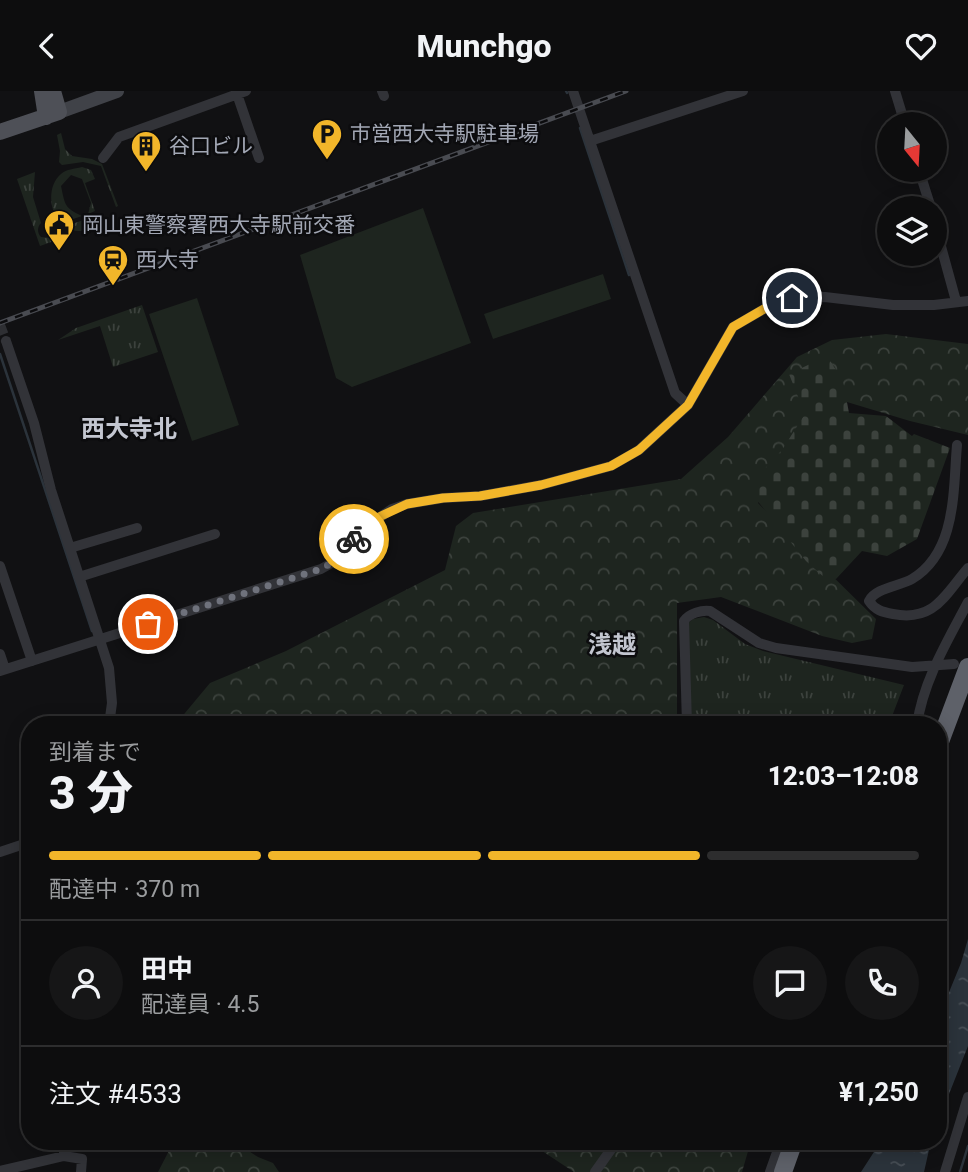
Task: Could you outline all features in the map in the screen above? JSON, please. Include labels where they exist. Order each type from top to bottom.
[{"type":"highway","points":[[947,716],[961,665]]},
{"type":"highway","points":[[783,1172],[791,1150]]},
{"type":"main road","points":[[42,91],[52,114]]},
{"type":"main road","points":[[52,114],[53,91]]},
{"type":"main road","points":[[0,132],[52,114]]},
{"type":"street","points":[[52,114],[117,91]]},
{"type":"street","points":[[573,91],[674,393],[688,405]]},
{"type":"street","points":[[590,141],[743,91]]},
{"type":"street","points":[[895,91],[901,112]]},
{"type":"street","points":[[103,158],[119,137],[241,92],[259,158]]},
{"type":"street","points":[[946,266],[956,301]]},
{"type":"street","points":[[0,654],[2,670],[329,565],[337,560],[364,528],[392,509],[407,504],[480,496],[541,485],[611,466],[639,450],[688,405],[733,327],[764,309],[792,298],[825,297],[893,305],[934,305],[968,301]]},
{"type":"street","points":[[6,341],[109,668],[111,716]]},
{"type":"street","points":[[957,445],[951,518],[943,545],[914,577],[876,593],[869,601],[880,612],[915,616],[924,614],[933,610],[968,568]]},
{"type":"street","points":[[70,548],[137,528]]},
{"type":"street","points":[[79,577],[215,534]]},
{"type":"street","points":[[0,566],[33,660]]},
{"type":"street","points":[[919,716],[936,665],[968,602]]},
{"type":"street","points":[[687,716],[684,621],[689,615],[706,610],[759,643],[776,648],[912,667],[961,665]]},
{"type":"street","points":[[0,852],[21,845]]},
{"type":"street","points":[[945,1172],[968,1097]]},
{"type":"street","points":[[64,1150],[64,1156]]},
{"type":"street","points":[[595,1172],[611,1150]]},
{"type":"street","points":[[769,1172],[778,1150]]},
{"type":"street","points":[[0,1171],[64,1156],[82,1159],[81,1172]]},
{"type":"green space","points":[[61,133],[65,149],[72,156],[92,159],[102,164],[118,206],[116,207],[101,166],[83,162],[62,165],[59,162],[57,135]]},
{"type":"green space","points":[[82,167],[91,170],[95,179],[85,183],[95,211],[88,214],[91,203],[82,179],[71,175],[61,186],[64,198],[69,208],[82,216],[67,221],[69,225],[95,216],[98,225],[75,231],[59,221],[54,213],[51,196],[52,188],[61,174]]},
{"type":"green space","points":[[35,172],[33,197],[41,223],[38,232],[41,237],[54,241],[40,246],[17,179]]},
{"type":"green space","points":[[423,208],[471,343],[352,387],[336,378],[300,255]]},
{"type":"green space","points":[[603,274],[611,299],[493,339],[484,314]]},
{"type":"green space","points":[[197,298],[239,425],[192,441],[149,314]]},
{"type":"green space","points":[[142,305],[158,352],[113,367],[100,326],[58,340],[76,328]]},
{"type":"green space","points":[[886,334],[968,344],[968,435],[837,399],[803,425],[758,503],[876,619],[872,639],[852,643],[822,636],[721,597],[677,603],[677,716],[182,716],[210,683],[286,651],[445,570],[456,526],[473,513],[681,479],[728,437],[797,357],[832,340]]},
{"type":"green space","points":[[827,356],[843,381],[849,413],[886,416],[912,436],[914,434],[950,448],[917,539],[887,556],[862,551],[836,579],[825,578],[806,561],[747,488],[782,450],[805,414],[789,374]]},
{"type":"green space","points":[[704,617],[713,620],[745,644],[763,651],[904,685],[892,716],[690,716],[687,624],[693,619]]},
{"type":"green space","points":[[169,1150],[247,1150],[273,1163],[279,1172],[158,1172]]},
{"type":"green space","points":[[541,1150],[748,1150],[742,1172],[574,1172]]},
{"type":"water","points":[[968,939],[968,1046],[947,1099],[947,997]]},
{"type":"water","points":[[875,1150],[929,1150],[924,1172],[861,1172]]},
{"type":"waterway","points":[[580,128],[629,275]]},
{"type":"waterway","points":[[0,354],[92,631]]},
{"type":"waterway","points":[[960,1172],[968,1146]]},
{"type":"tunnel","points":[[0,325],[6,341]]},
{"type":"railway","points":[[0,323],[626,91]]},
{"type":"way so far","points":[[148,624],[321,569],[337,560],[354,539]]},
{"type":"place","name":"市営西大寺駅駐車場","points":[[327,161]]},
{"type":"place","name":"谷口ビル","points":[[146,173]]},
{"type":"place","name":"岡山東警察署西大寺駅前交番","points":[[59,252]]},
{"type":"place","name":"西大寺","points":[[113,287]]},
{"type":"district","name":"西大寺北","points":[[129,429]]},
{"type":"district","name":"浅越","points":[[612,645]]},
{"type":"route","points":[[354,539],[379,517],[407,504],[480,496],[541,485],[611,466],[639,450],[688,405],[733,327],[764,309],[792,298]]}]
